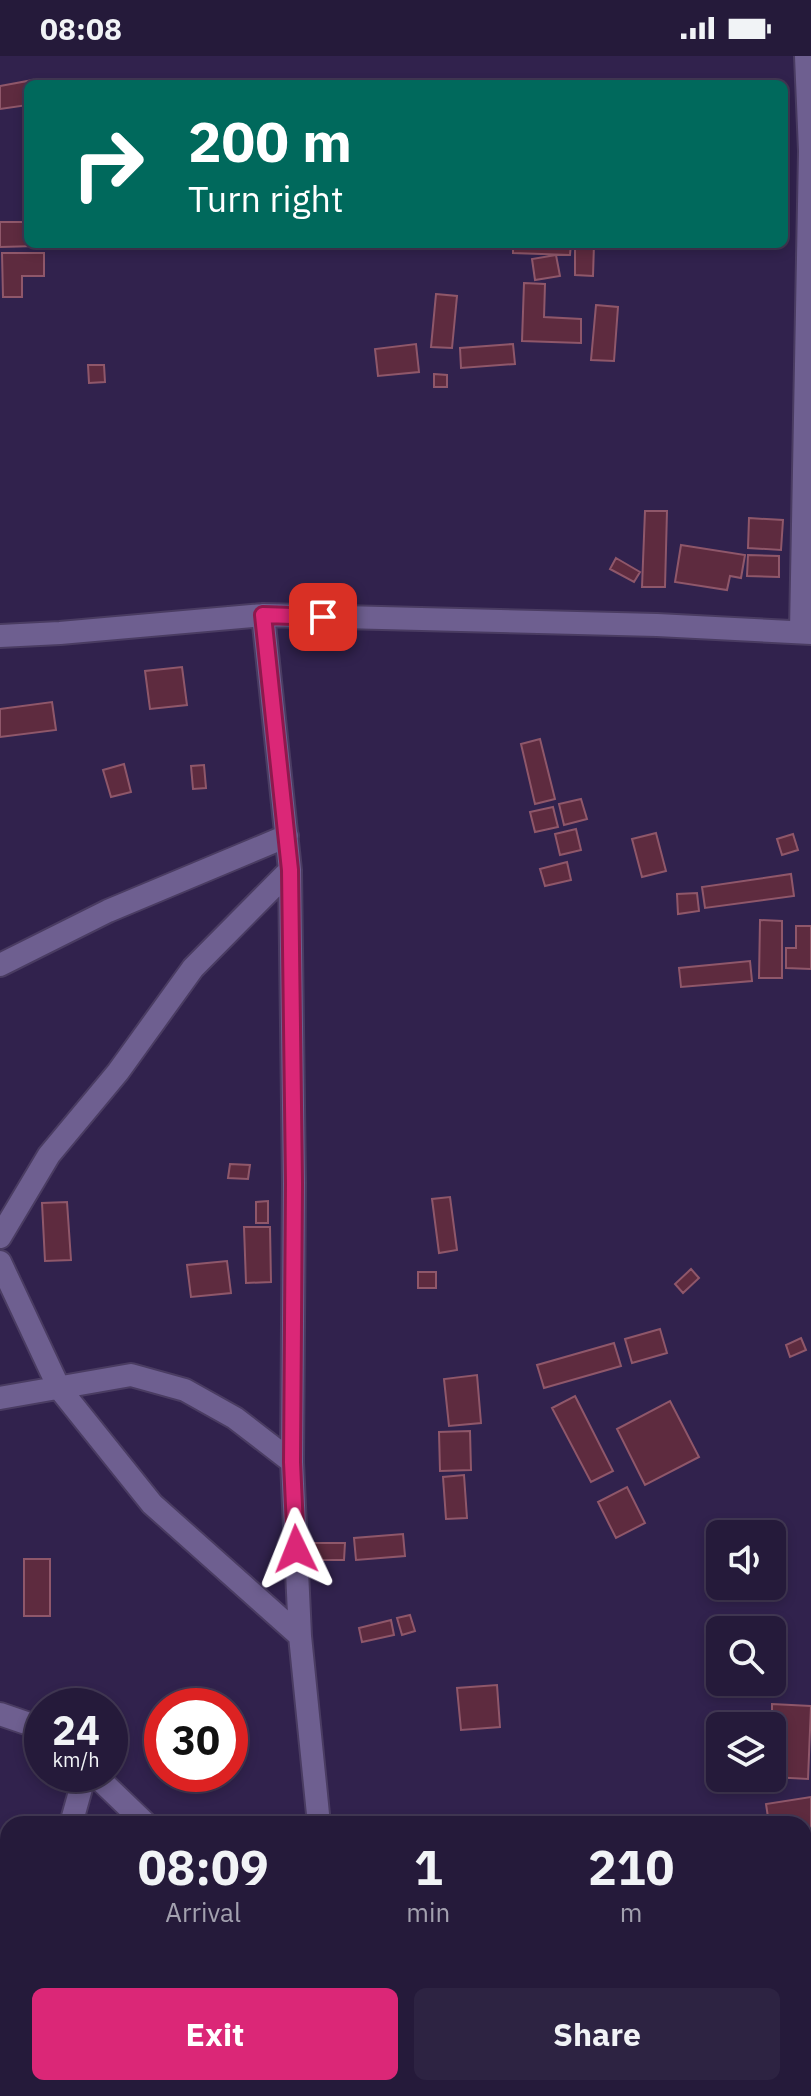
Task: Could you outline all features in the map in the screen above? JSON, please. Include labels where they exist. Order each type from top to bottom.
[{"type":"street","points":[[0,636],[263,615],[806,632],[810,151],[806,56]]},
{"type":"street","points":[[263,615],[290,870],[294,1183],[292,1462],[300,1636],[318,1816]]},
{"type":"street","points":[[0,965],[108,911],[287,836]]},
{"type":"street","points":[[0,1237],[49,1155],[118,1072],[193,968],[290,870]]},
{"type":"street","points":[[0,1262],[59,1388],[152,1504],[300,1636]]},
{"type":"street","points":[[0,1398],[131,1375],[185,1390],[235,1418],[292,1462]]},
{"type":"street","points":[[0,1714],[24,1722]]},
{"type":"street","points":[[73,1816],[80,1792]]},
{"type":"street","points":[[113,1792],[138,1816]]},
{"type":"building","points":[[24,82],[24,106],[0,109],[0,86]]},
{"type":"building","points":[[0,222],[24,222],[24,246],[0,247]]},
{"type":"building","points":[[513,248],[571,248],[570,255],[513,253]]},
{"type":"building","points":[[575,248],[594,248],[593,276],[575,275]]},
{"type":"building","points":[[2,253],[44,253],[44,276],[22,276],[22,297],[3,297]]},
{"type":"building","points":[[556,255],[560,276],[535,280],[532,259]]},
{"type":"building","points":[[524,283],[545,284],[544,317],[581,319],[581,343],[522,341]]},
{"type":"building","points":[[436,294],[457,296],[452,348],[431,347]]},
{"type":"building","points":[[596,305],[618,307],[614,361],[591,360]]},
{"type":"building","points":[[416,344],[419,372],[378,376],[375,349]]},
{"type":"building","points":[[513,344],[515,364],[461,368],[460,348]]},
{"type":"building","points":[[88,365],[104,365],[105,382],[89,383]]},
{"type":"building","points":[[434,374],[447,375],[447,387],[434,387]]},
{"type":"building","points":[[645,511],[667,511],[665,587],[642,587]]},
{"type":"building","points":[[749,518],[783,520],[781,550],[748,548]]},
{"type":"building","points":[[681,545],[745,555],[741,578],[730,576],[727,590],[675,582]]},
{"type":"building","points":[[748,555],[779,556],[779,577],[747,576]]},
{"type":"building","points":[[616,558],[640,572],[634,582],[610,569]]},
{"type":"building","points":[[182,667],[187,705],[150,709],[145,671]]},
{"type":"building","points":[[52,702],[56,730],[0,737],[0,709]]},
{"type":"building","points":[[540,739],[555,799],[535,804],[521,744]]},
{"type":"building","points":[[124,764],[131,792],[111,797],[103,770]]},
{"type":"building","points":[[204,765],[206,788],[193,789],[191,766]]},
{"type":"building","points":[[581,799],[587,819],[564,825],[559,804]]},
{"type":"building","points":[[553,807],[558,827],[535,832],[530,812]]},
{"type":"building","points":[[576,829],[581,850],[560,855],[555,834]]},
{"type":"building","points":[[656,833],[666,871],[642,877],[632,839]]},
{"type":"building","points":[[793,834],[798,850],[782,855],[777,839]]},
{"type":"building","points":[[567,862],[571,880],[545,886],[540,869]]},
{"type":"building","points":[[791,874],[794,896],[705,908],[702,887]]},
{"type":"building","points":[[697,893],[699,911],[678,914],[677,894]]},
{"type":"building","points":[[760,920],[782,921],[782,978],[759,978]]},
{"type":"building","points":[[796,926],[811,926],[811,969],[786,968],[786,948],[796,948]]},
{"type":"building","points":[[750,961],[752,981],[681,987],[679,968]]},
{"type":"building","points":[[230,1164],[250,1165],[248,1179],[228,1178]]},
{"type":"building","points":[[450,1197],[457,1250],[439,1253],[432,1199]]},
{"type":"building","points":[[268,1201],[268,1223],[256,1223],[256,1202]]},
{"type":"building","points":[[67,1202],[71,1260],[45,1261],[42,1203]]},
{"type":"building","points":[[244,1227],[270,1227],[271,1282],[246,1283]]},
{"type":"building","points":[[227,1261],[231,1293],[191,1297],[187,1265]]},
{"type":"building","points":[[691,1269],[699,1278],[683,1293],[675,1284]]},
{"type":"building","points":[[418,1272],[436,1272],[436,1288],[418,1288]]},
{"type":"building","points":[[660,1329],[667,1353],[632,1363],[625,1339]]},
{"type":"building","points":[[801,1338],[806,1350],[790,1357],[786,1345]]},
{"type":"building","points":[[614,1343],[621,1366],[544,1388],[537,1365]]},
{"type":"building","points":[[477,1375],[481,1423],[449,1426],[444,1379]]},
{"type":"building","points":[[575,1396],[613,1471],[591,1482],[552,1408]]},
{"type":"building","points":[[670,1401],[699,1457],[645,1485],[617,1429]]},
{"type":"building","points":[[470,1431],[471,1470],[440,1471],[439,1432]]},
{"type":"building","points":[[464,1475],[467,1518],[446,1519],[443,1477]]},
{"type":"building","points":[[627,1487],[645,1523],[616,1538],[598,1502]]},
{"type":"building","points":[[403,1534],[405,1556],[356,1560],[354,1538]]},
{"type":"building","points":[[313,1543],[345,1543],[344,1560],[313,1560]]},
{"type":"building","points":[[24,1559],[50,1559],[50,1616],[24,1616]]},
{"type":"building","points":[[410,1615],[415,1631],[402,1635],[397,1618]]},
{"type":"building","points":[[391,1620],[394,1635],[362,1642],[359,1628]]},
{"type":"building","points":[[497,1685],[500,1727],[461,1730],[457,1688]]},
{"type":"building","points":[[772,1704],[811,1706],[808,1779],[786,1778],[786,1712],[772,1712]]},
{"type":"building","points":[[811,1797],[811,1816],[768,1816],[766,1804]]},
{"type":"route","points":[[296,1549],[292,1462],[294,1183],[290,870],[263,615],[323,617]]}]
